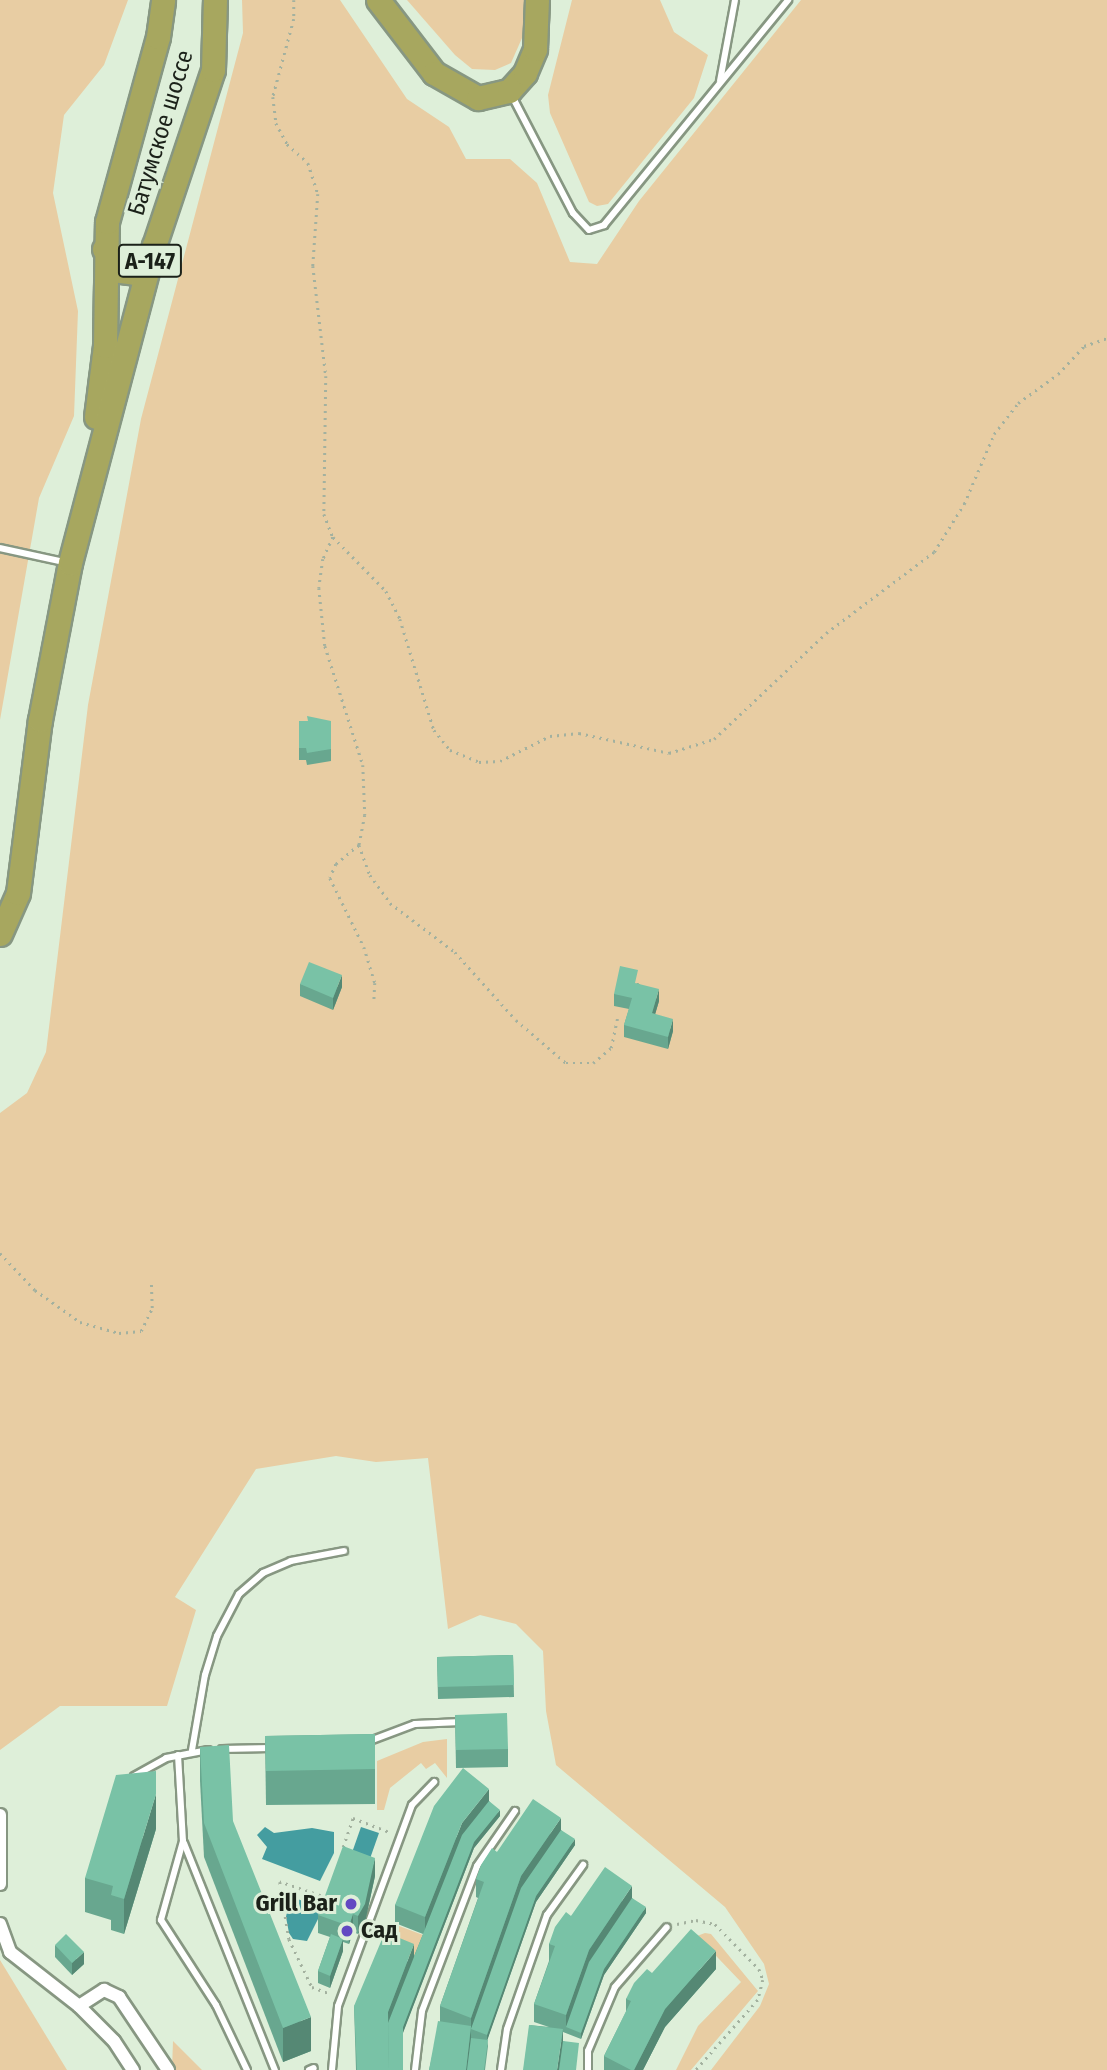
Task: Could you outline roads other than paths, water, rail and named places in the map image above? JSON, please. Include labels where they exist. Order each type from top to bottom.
[{"type":"highway","name":"Батумское шоссе","points":[[79,524],[105,346],[104,249],[114,192],[158,37],[163,0]]},
{"type":"highway","name":"Батумское шоссе","points":[[0,934],[18,893],[40,720],[70,562],[148,266],[213,70],[215,0]]},
{"type":"highway","points":[[378,0],[434,73],[456,90],[478,98],[509,91],[525,73],[535,49],[537,0]]},
{"type":"highway","points":[[104,249],[121,271],[135,273],[148,266]]},
{"type":"street","points":[[0,1815],[0,1884]]},
{"type":"street","points":[[0,1924],[10,1952],[79,2006],[114,2042],[133,2070]]},
{"type":"street","points":[[79,2006],[104,1990],[119,1997],[168,2070]]},
{"type":"lane","points":[[719,84],[734,0]]},
{"type":"lane","points":[[509,91],[573,213],[589,230],[604,225],[788,0]]},
{"type":"lane","points":[[0,548],[70,562]]},
{"type":"lane","points":[[192,1750],[205,1675],[217,1636],[239,1594],[263,1573],[290,1561],[345,1551]]},
{"type":"lane","points":[[355,1748],[415,1724],[477,1721]]},
{"type":"lane","points":[[131,1783],[148,1765],[192,1750],[278,1748]]},
{"type":"lane","points":[[178,1755],[183,1841],[275,2070]]},
{"type":"lane","points":[[332,2070],[338,2006],[412,1805],[434,1782]]},
{"type":"lane","points":[[415,2070],[422,2011],[477,1866],[516,1811]]},
{"type":"lane","points":[[183,1841],[161,1920],[216,2004],[247,2070]]},
{"type":"lane","points":[[501,2070],[507,2029],[547,1915],[583,1865]]},
{"type":"lane","points":[[587,2070],[588,2051],[615,1987],[667,1927]]},
{"type":"water","points":[[265,1827],[274,1833],[312,1828],[334,1832],[334,1853],[320,1881],[262,1859],[267,1847],[257,1835]]},
{"type":"water","points":[[361,1827],[379,1833],[366,1870],[348,1864]]},
{"type":"water","points":[[290,1896],[323,1909],[307,1941],[293,1939],[289,1933],[286,1917]]},
{"type":"place","name":"Grill Bar","points":[[351,1904]]},
{"type":"place","name":"Сад","points":[[347,1931]]}]
